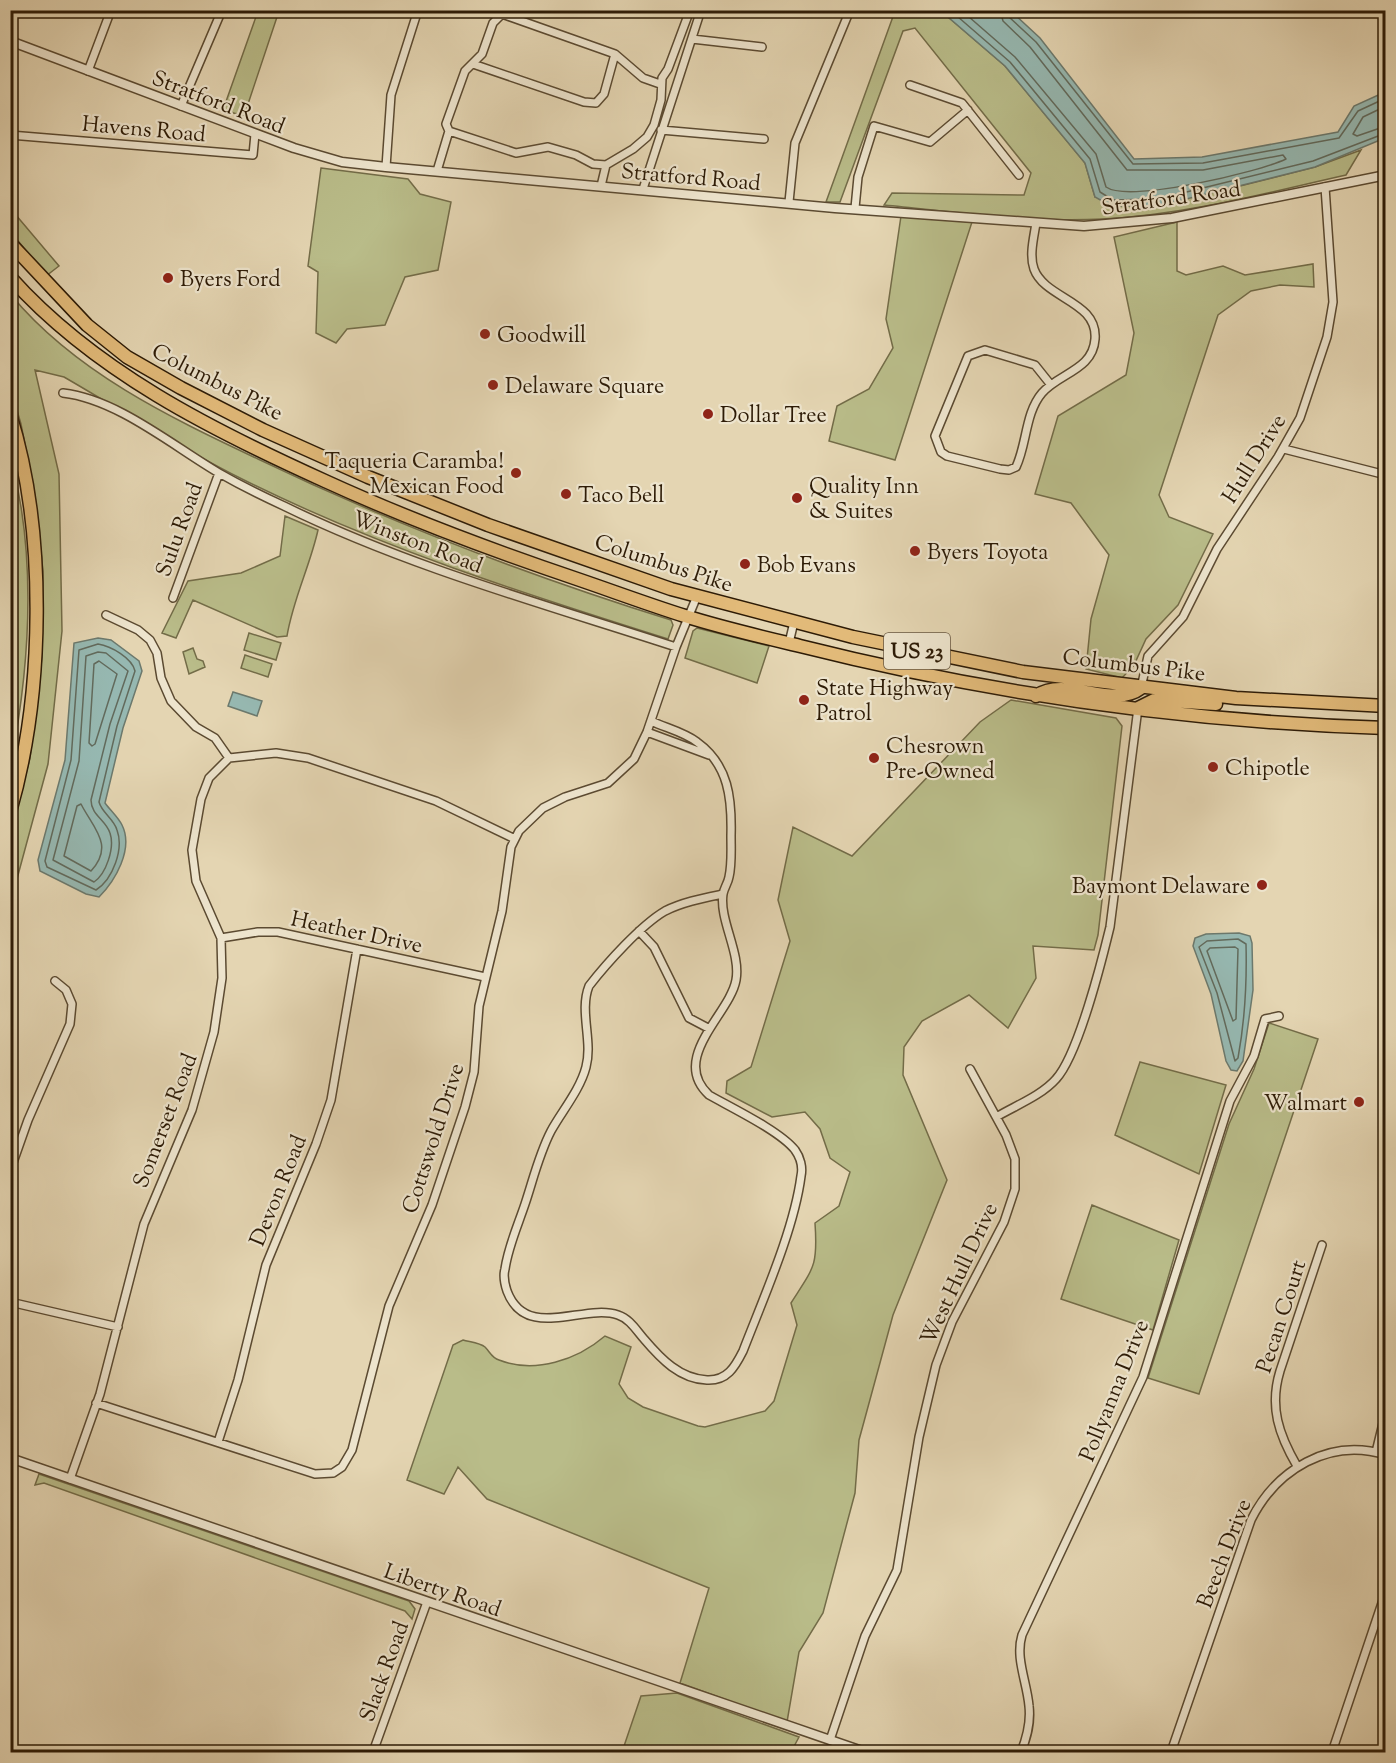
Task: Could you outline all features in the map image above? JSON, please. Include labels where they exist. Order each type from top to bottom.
[{"type":"highway","name":"Columbus Pike","points":[[10,243],[15,251],[87,325],[127,357],[218,407],[368,477],[488,525],[697,596],[794,622],[965,661],[1141,688],[1256,700],[1386,706]]},
{"type":"highway","name":"Columbus Pike","points":[[10,277],[52,318],[102,360],[191,415],[255,449],[363,499],[446,533],[688,617],[933,678],[1036,696],[1314,725],[1386,728]]},
{"type":"highway","points":[[10,414],[30,514],[36,599],[33,691],[25,750],[10,812]]},
{"type":"highway","points":[[1036,696],[1050,689],[1126,696],[1141,688]]},
{"type":"highway","points":[[1138,708],[1154,700],[1245,706],[1256,700]]},
{"type":"street","points":[[88,71],[111,10]]},
{"type":"street","points":[[181,106],[222,10]]},
{"type":"street","points":[[386,167],[391,95],[418,10]]},
{"type":"street","points":[[449,131],[516,153],[548,147],[576,155],[593,164],[606,165],[628,153],[647,137],[654,125],[662,100],[660,84],[690,10]]},
{"type":"street","points":[[643,189],[701,10]]},
{"type":"street","points":[[789,202],[795,143],[850,10]]},
{"type":"street","points":[[437,171],[449,131],[446,124],[461,80],[465,71],[482,54],[493,23],[504,13],[615,54],[643,78],[660,84]]},
{"type":"street","points":[[692,39],[762,47]]},
{"type":"street","name":"Stratford Road","points":[[10,41],[255,134],[342,162],[386,167],[1036,223],[1094,226],[1156,221],[1386,175]]},
{"type":"street","points":[[473,64],[584,102],[596,103],[604,93],[615,54]]},
{"type":"street","points":[[910,85],[962,103],[1019,175]]},
{"type":"street","points":[[855,207],[858,177],[874,126],[930,142],[968,110]]},
{"type":"street","points":[[661,130],[764,139]]},
{"type":"street","name":"Havens Road","points":[[10,135],[253,155],[255,134]]},
{"type":"street","points":[[601,186],[606,165]]},
{"type":"street","name":"Hull Drive","points":[[1141,688],[1148,656],[1183,618],[1216,549],[1284,449],[1300,418],[1331,320],[1333,291],[1325,187]]},
{"type":"street","points":[[1036,223],[1032,257],[1034,270],[1047,286],[1082,309],[1095,333],[1091,355],[1087,361],[1051,385],[1035,403],[1016,467],[1000,470],[947,456],[941,452],[935,436],[968,356],[985,350],[1035,365],[1051,385]]},
{"type":"street","name":"Winston Road","points":[[63,393],[85,396],[167,440],[219,473],[284,507],[436,570],[676,647]]},
{"type":"street","points":[[1284,449],[1386,475]]},
{"type":"street","name":"Sulu Road","points":[[173,598],[219,473]]},
{"type":"street","name":"Cottswold Drive","points":[[96,1403],[315,1474],[333,1473],[347,1461],[359,1427],[389,1306],[432,1205],[470,1091],[485,977],[500,920],[505,873],[514,839],[519,831],[543,808],[565,797],[593,790],[617,777],[634,759],[647,732],[676,647],[697,596]]},
{"type":"street","points":[[106,615],[138,630],[150,640],[155,646],[161,678],[171,701],[183,716],[214,738],[229,758],[276,753],[308,758],[435,801],[514,839]]},
{"type":"street","points":[[789,644],[794,622]]},
{"type":"street","points":[[998,1116],[1051,1084],[1065,1067],[1072,1049],[1110,927],[1138,708]]},
{"type":"street","points":[[651,721],[696,741],[710,755],[725,776],[732,804],[730,875],[723,894],[736,975],[731,993],[708,1028],[698,1062],[703,1088],[710,1095],[794,1148],[801,1166],[801,1176],[786,1235],[743,1351],[735,1368],[724,1376],[712,1380],[680,1373],[621,1316],[603,1312],[547,1319],[531,1316],[519,1308],[507,1290],[504,1270],[542,1153],[586,1068],[587,991],[592,982],[639,931],[672,908],[723,894]]},
{"type":"street","points":[[647,732],[710,755]]},
{"type":"street","name":"Somerset Road","points":[[70,1479],[96,1403],[144,1224],[192,1110],[209,1058],[222,978],[221,938],[196,881],[192,850],[204,787],[219,766],[229,758]]},
{"type":"street","name":"Heather Drive","points":[[221,938],[270,931],[485,977]]},
{"type":"street","points":[[639,931],[654,947],[689,1018],[708,1028]]},
{"type":"street","name":"Devon Road","points":[[218,1442],[238,1380],[263,1273],[316,1144],[331,1100],[357,949]]},
{"type":"street","points":[[10,1171],[28,1120],[70,1024],[72,1004],[66,990],[55,981]]},
{"type":"street","name":"Pollyanna Drive","points":[[1021,1752],[1028,1733],[1030,1715],[1019,1653],[1022,1635],[1140,1384],[1230,1101],[1254,1056],[1265,1020],[1279,1016]]},
{"type":"street","name":"West Hull Drive","points":[[830,1740],[866,1635],[897,1570],[919,1437],[936,1365],[952,1322],[1012,1203],[1015,1189],[1015,1159],[998,1116],[970,1069]]},
{"type":"street","name":"Pecan Court","points":[[1297,1466],[1280,1433],[1275,1392],[1322,1245]]},
{"type":"street","points":[[10,1302],[118,1327]]},
{"type":"street","points":[[1376,1452],[1386,1411]]},
{"type":"street","name":"Beech Drive","points":[[1171,1752],[1251,1520],[1265,1495],[1297,1466],[1337,1451],[1376,1452],[1386,1455]]},
{"type":"street","name":"Liberty Road","points":[[10,1458],[865,1752]]},
{"type":"street","points":[[1332,1752],[1386,1591]]},
{"type":"street","name":"Slack Road","points":[[373,1752],[427,1602]]},
{"type":"green space","points":[[258,11],[279,11],[244,116],[223,110]]},
{"type":"green space","points":[[895,11],[941,11],[1005,66],[1085,163],[1095,197],[1216,192],[1315,167],[1361,150],[1346,175],[1195,208],[1134,217],[1048,219],[884,205],[892,193],[1024,195],[1031,173],[915,28],[903,31],[840,202],[826,202]]},
{"type":"green space","points":[[321,168],[408,179],[420,194],[451,202],[438,270],[405,277],[385,325],[347,329],[336,343],[316,333],[318,272],[308,266]]},
{"type":"green space","points":[[10,208],[59,266],[46,276],[11,232]]},
{"type":"green space","points":[[901,216],[972,222],[895,460],[829,441],[837,406],[869,389],[893,348],[886,319]]},
{"type":"green space","points":[[1177,222],[1177,271],[1186,275],[1223,266],[1245,275],[1313,264],[1314,287],[1280,285],[1251,291],[1218,315],[1159,495],[1169,517],[1213,534],[1178,605],[1146,639],[1134,665],[1122,678],[1086,669],[1091,619],[1109,555],[1071,503],[1035,494],[1058,416],[1126,375],[1134,333],[1114,237]]},
{"type":"green space","points":[[11,295],[64,347],[94,370],[158,409],[308,482],[410,526],[513,567],[671,620],[673,625],[668,639],[451,567],[293,504],[174,443],[64,377],[35,370],[59,474],[62,631],[48,764],[11,901],[11,832],[30,758],[42,657],[43,571],[35,496],[21,424],[11,390]]},
{"type":"green space","points":[[11,459],[25,534],[28,611],[23,688],[11,763]]},
{"type":"green space","points":[[285,516],[318,530],[293,609],[287,636],[277,637],[193,600],[176,638],[162,633],[188,581],[241,573],[280,556]]},
{"type":"green space","points":[[697,628],[769,646],[757,683],[685,658],[693,631]]},
{"type":"green space","points":[[249,633],[281,643],[276,660],[244,650]]},
{"type":"green space","points":[[193,648],[197,659],[203,661],[205,667],[189,674],[183,652]]},
{"type":"green space","points":[[245,655],[272,664],[268,677],[241,668]]},
{"type":"green space","points":[[1011,700],[1116,718],[1122,726],[1098,935],[1094,950],[1033,946],[1036,978],[1008,1028],[969,995],[922,1021],[904,1047],[903,1075],[947,1180],[893,1315],[859,1440],[855,1493],[823,1613],[799,1652],[787,1722],[680,1683],[709,1588],[487,1499],[458,1467],[444,1494],[407,1480],[453,1345],[463,1340],[485,1347],[497,1359],[527,1366],[569,1358],[605,1336],[631,1347],[619,1384],[628,1398],[643,1407],[698,1426],[705,1427],[765,1411],[774,1401],[797,1325],[791,1303],[813,1266],[815,1258],[815,1223],[839,1206],[850,1172],[830,1158],[820,1129],[805,1112],[772,1117],[726,1093],[727,1081],[751,1067],[790,941],[778,900],[793,827],[852,856],[980,722]]},
{"type":"green space","points":[[1269,1023],[1318,1039],[1199,1394],[1148,1378],[1229,1124],[1254,1069]]},
{"type":"green space","points":[[1140,1062],[1226,1085],[1199,1174],[1115,1135]]},
{"type":"green space","points":[[1092,1205],[1179,1240],[1153,1330],[1061,1299]]},
{"type":"green space","points":[[39,1474],[409,1601],[415,1609],[412,1619],[405,1611],[44,1483],[35,1485]]},
{"type":"green space","points":[[677,1693],[799,1737],[791,1752],[622,1752],[641,1696]]},
{"type":"water","points":[[941,11],[1011,11],[1040,38],[1134,159],[1202,157],[1338,132],[1354,106],[1385,92],[1385,138],[1315,167],[1158,206],[1111,206],[1095,197],[1085,163],[1005,66]]},
{"type":"water","points":[[98,638],[111,640],[139,661],[142,671],[123,728],[105,803],[122,825],[126,844],[116,874],[99,897],[86,894],[40,871],[38,860],[65,760],[74,643]]},
{"type":"water","points":[[233,692],[262,701],[257,716],[228,706]]},
{"type":"water","points":[[1239,933],[1250,936],[1252,943],[1253,990],[1243,1061],[1237,1071],[1231,1070],[1226,1061],[1211,994],[1193,946],[1195,938],[1206,934]]},
{"type":"place","name":"Byers Ford","points":[[168,278]]},
{"type":"place","name":"Goodwill","points":[[485,334]]},
{"type":"place","name":"Delaware Square","points":[[493,385]]},
{"type":"place","name":"Dollar Tree","points":[[708,414]]},
{"type":"place","name":"Taqueria Caramba! Mexican Food","points":[[516,473]]},
{"type":"place","name":"Taco Bell","points":[[566,494]]},
{"type":"place","name":"Quality Inn & Suites","points":[[797,498]]},
{"type":"place","name":"Byers Toyota","points":[[915,551]]},
{"type":"place","name":"Bob Evans","points":[[745,564]]},
{"type":"place","name":"State Highway Patrol","points":[[804,700]]},
{"type":"place","name":"Chesrown Pre-Owned","points":[[874,758]]},
{"type":"place","name":"Chipotle","points":[[1213,767]]},
{"type":"place","name":"Baymont Delaware","points":[[1262,885]]},
{"type":"place","name":"Walmart","points":[[1359,1102]]}]
